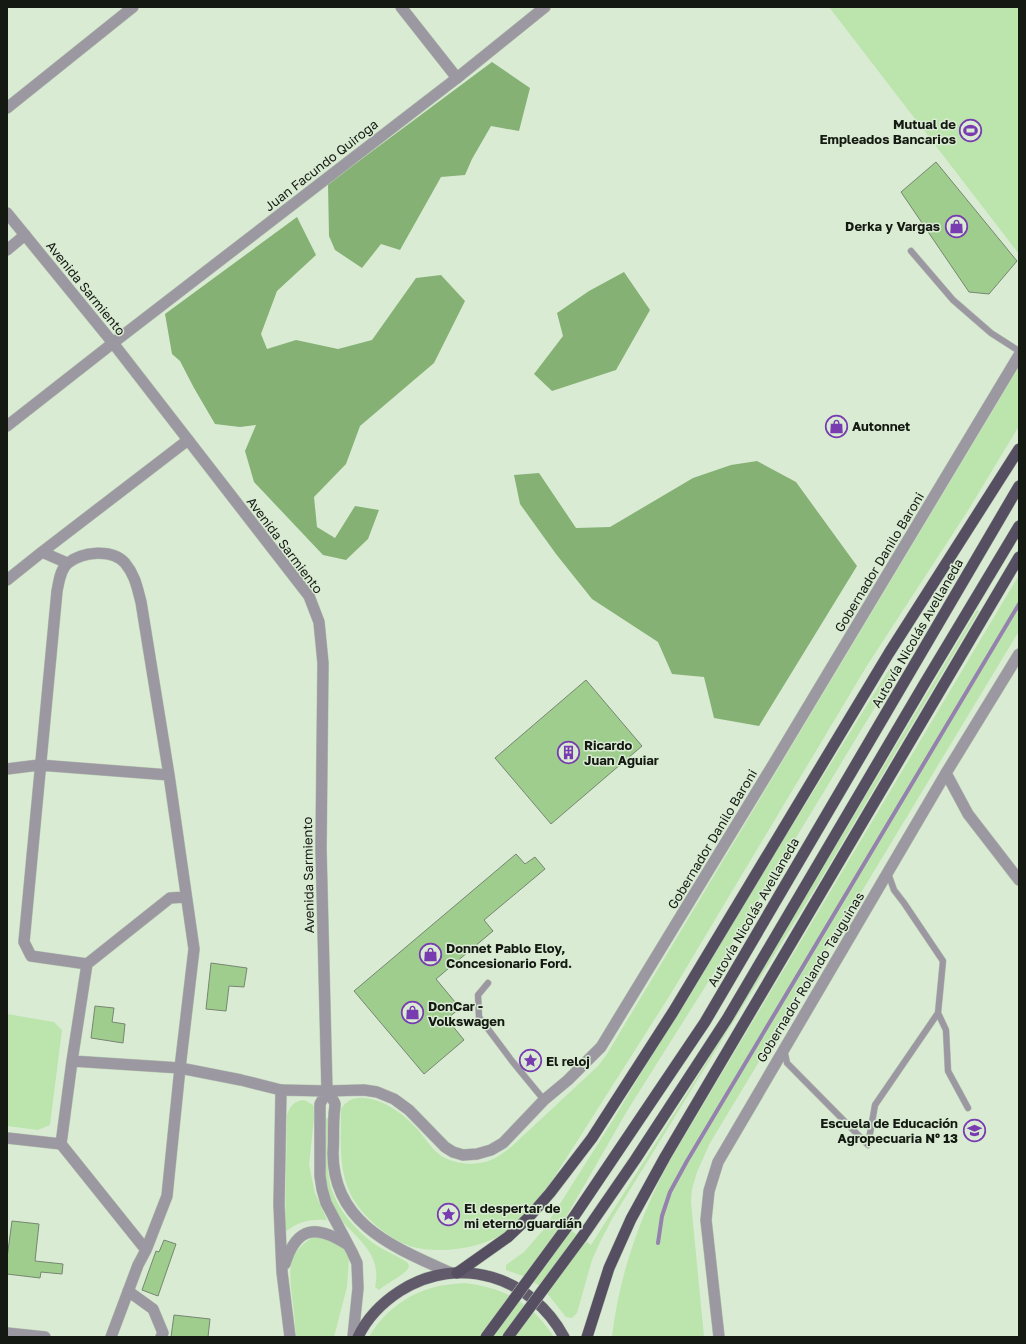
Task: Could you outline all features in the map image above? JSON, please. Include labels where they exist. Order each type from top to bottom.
[{"type":"highway","points":[[454,1273],[508,1237],[529,1217],[550,1193],[592,1138],[673,1012],[889,653],[1019,449]]},
{"type":"highway","name":"Autovía Nicolás Avellaneda","points":[[486,1337],[567,1226],[705,1022],[1019,486]]},
{"type":"highway","points":[[508,1337],[582,1237],[635,1160],[727,1019],[915,699],[1019,526]]},
{"type":"highway","points":[[587,1337],[609,1268],[631,1219],[665,1156],[1019,557]]},
{"type":"main road","points":[[358,1337],[374,1313],[390,1297],[409,1285],[429,1277],[454,1273],[480,1274],[502,1280],[523,1291],[541,1306],[556,1323],[564,1337]]},
{"type":"street","points":[[7,108],[133,7]]},
{"type":"street","points":[[401,7],[457,78]]},
{"type":"street","name":"Juan Facundo Quiroga","points":[[7,426],[112,343],[457,78],[545,7]]},
{"type":"street","name":"Avenida Sarmiento","points":[[7,213],[112,343],[309,596],[319,622],[323,663],[321,849],[327,1091],[320,1104],[320,1176],[326,1203],[357,1263],[358,1275],[353,1337]]},
{"type":"street","points":[[7,250],[25,235]]},
{"type":"street","name":"Gobernador Danilo Baroni","points":[[72,1061],[180,1068],[241,1080],[281,1090],[364,1090],[377,1092],[394,1099],[409,1110],[445,1147],[453,1152],[463,1155],[477,1154],[491,1150],[503,1143],[544,1100],[568,1080],[602,1047],[1019,355]]},
{"type":"street","points":[[7,580],[188,440]]},
{"type":"street","points":[[42,552],[67,563]]},
{"type":"street","points":[[87,964],[31,956],[24,942],[39,765],[60,574],[67,563],[96,552],[110,554],[124,562],[135,578],[169,775],[194,949],[167,1196],[146,1250],[138,1264],[111,1337]]},
{"type":"street","name":"Gobernador Rolando Tauguinas","points":[[718,1337],[707,1228],[707,1205],[709,1190],[718,1162],[946,773],[1019,654]]},
{"type":"street","points":[[7,769],[39,765],[169,775]]},
{"type":"street","points":[[946,773],[968,814],[1019,880]]},
{"type":"street","points":[[61,1144],[87,964],[170,898],[186,897]]},
{"type":"street","points":[[281,1090],[279,1205],[282,1272],[290,1337]]},
{"type":"street","name":"Avenida Sarmiento","points":[[327,1091],[335,1103],[334,1158],[336,1177],[341,1191],[359,1220],[388,1243],[454,1273]]},
{"type":"street","points":[[7,1138],[61,1144],[146,1250]]},
{"type":"street","points":[[282,1272],[289,1251],[295,1241],[304,1233],[316,1231],[328,1233],[349,1245]]},
{"type":"street","points":[[128,1291],[153,1309],[163,1333],[161,1337]]},
{"type":"street","points":[[7,1333],[45,1337]]},
{"type":"lane","points":[[911,251],[952,300],[991,333],[1019,351]]},
{"type":"lane","points":[[784,1048],[788,1063],[868,1145],[875,1105],[938,1013],[943,961],[894,890],[888,873]]},
{"type":"lane","points":[[488,983],[478,995],[479,1017],[544,1100]]},
{"type":"lane","points":[[938,1013],[946,1030],[948,1071],[968,1108]]},
{"type":"green space","name":"Mutual de Empleados Bancarios","points":[[829,7],[1019,7],[1019,254]]},
{"type":"green space","points":[[492,62],[530,88],[519,131],[491,126],[472,159],[465,175],[441,177],[400,250],[381,244],[362,268],[335,250],[329,236],[328,184]]},
{"type":"green space","points":[[297,217],[316,255],[277,291],[261,334],[267,349],[296,340],[338,349],[372,340],[416,278],[441,275],[465,301],[434,363],[360,426],[346,464],[314,497],[317,527],[335,538],[355,506],[379,510],[368,539],[346,560],[323,555],[254,482],[245,451],[256,425],[240,427],[215,424],[180,361],[172,354],[165,314]]},
{"type":"green space","points":[[624,272],[650,310],[616,370],[552,391],[534,374],[563,336],[557,313],[589,291]]},
{"type":"green space","points":[[1019,367],[1019,426],[967,512],[868,664],[670,995],[541,1198],[518,1224],[504,1234],[492,1240],[466,1248],[438,1250],[413,1247],[394,1239],[385,1233],[361,1210],[350,1193],[346,1183],[341,1152],[341,1109],[348,1101],[357,1098],[372,1099],[380,1102],[394,1109],[407,1119],[443,1157],[465,1164],[483,1163],[494,1159],[511,1147],[598,1066],[607,1054]]},
{"type":"green space","points":[[757,461],[796,482],[857,566],[759,726],[714,718],[704,677],[672,674],[658,642],[592,599],[556,554],[520,504],[514,475],[539,473],[576,528],[610,527],[693,478],[731,465]]},
{"type":"green space","points":[[1019,575],[1019,631],[710,1143],[697,1172],[692,1189],[691,1202],[704,1337],[612,1337],[620,1291],[632,1247],[649,1204],[669,1162]]},
{"type":"green space","points":[[977,610],[979,611],[821,879],[612,1219],[592,1260],[577,1313],[572,1318],[566,1317],[542,1287],[523,1276],[506,1270],[506,1265],[524,1252],[544,1229],[613,1120],[708,961],[890,668],[897,671],[722,960],[627,1111],[562,1224],[591,1245],[703,1068]]},
{"type":"green space","points":[[7,1014],[54,1022],[62,1030],[50,1125],[38,1130],[7,1126]]},
{"type":"green space","points":[[304,1100],[313,1105],[315,1109],[309,1165],[315,1193],[327,1220],[305,1222],[295,1225],[285,1232],[287,1115],[293,1104]]},
{"type":"green space","points":[[326,1118],[328,1118],[328,1170],[337,1202],[349,1220],[373,1243],[408,1263],[409,1267],[407,1270],[379,1290],[375,1287],[376,1273],[374,1261],[369,1251],[337,1215],[331,1204],[325,1183],[324,1172]]},
{"type":"green space","points":[[313,1237],[332,1238],[345,1250],[349,1258],[347,1287],[334,1337],[296,1337],[290,1270],[294,1256],[298,1250]]},
{"type":"green space","points":[[465,1283],[493,1289],[516,1299],[527,1306],[546,1325],[554,1337],[369,1337],[380,1321],[402,1301],[419,1292],[433,1288]]},
{"type":"building","name":"Derka y Vargas","points":[[936,162],[1017,261],[989,294],[969,292],[901,192]]},
{"type":"building","name":"Ricardo Juan Aguiar","points":[[586,680],[642,746],[551,824],[495,758]]},
{"type":"building","name":"Donnet Pablo Eloy, Concesionario Ford.","points":[[516,854],[525,864],[535,857],[545,869],[484,920],[493,931],[436,979],[460,1008],[447,1019],[464,1040],[424,1074],[354,991]]},
{"type":"building","points":[[211,963],[247,968],[244,987],[229,986],[226,1011],[206,1009]]},
{"type":"building","points":[[95,1006],[114,1008],[112,1022],[125,1024],[123,1043],[91,1038]]},
{"type":"building","points":[[12,1221],[39,1224],[35,1261],[63,1264],[62,1274],[41,1272],[40,1278],[7,1274],[7,1258]]},
{"type":"building","points":[[164,1240],[176,1244],[158,1296],[142,1290],[156,1251],[159,1252]]},
{"type":"building","points":[[174,1315],[210,1319],[208,1337],[171,1337]]},
{"type":"waterway","points":[[658,1243],[662,1216],[670,1192],[687,1161],[1019,604]]},
{"type":"place","name":"Mutual de Empleados Bancarios","points":[[971,131]]},
{"type":"place","name":"Derka y Vargas","points":[[956,226]]},
{"type":"place","name":"Autonnet","points":[[836,426]]},
{"type":"place","name":"Ricardo Juan Aguiar","points":[[569,752]]},
{"type":"place","name":"Donnet Pablo Eloy, Concesionario Ford.","points":[[431,955]]},
{"type":"place","name":"DonCar - Volkswagen","points":[[413,1013]]},
{"type":"place","name":"El reloj","points":[[530,1061]]},
{"type":"place","name":"Escuela de Educación Agropecuaria N° 13","points":[[974,1130]]},
{"type":"place","name":"El despertar de mi eterno guardián","points":[[449,1215]]}]
